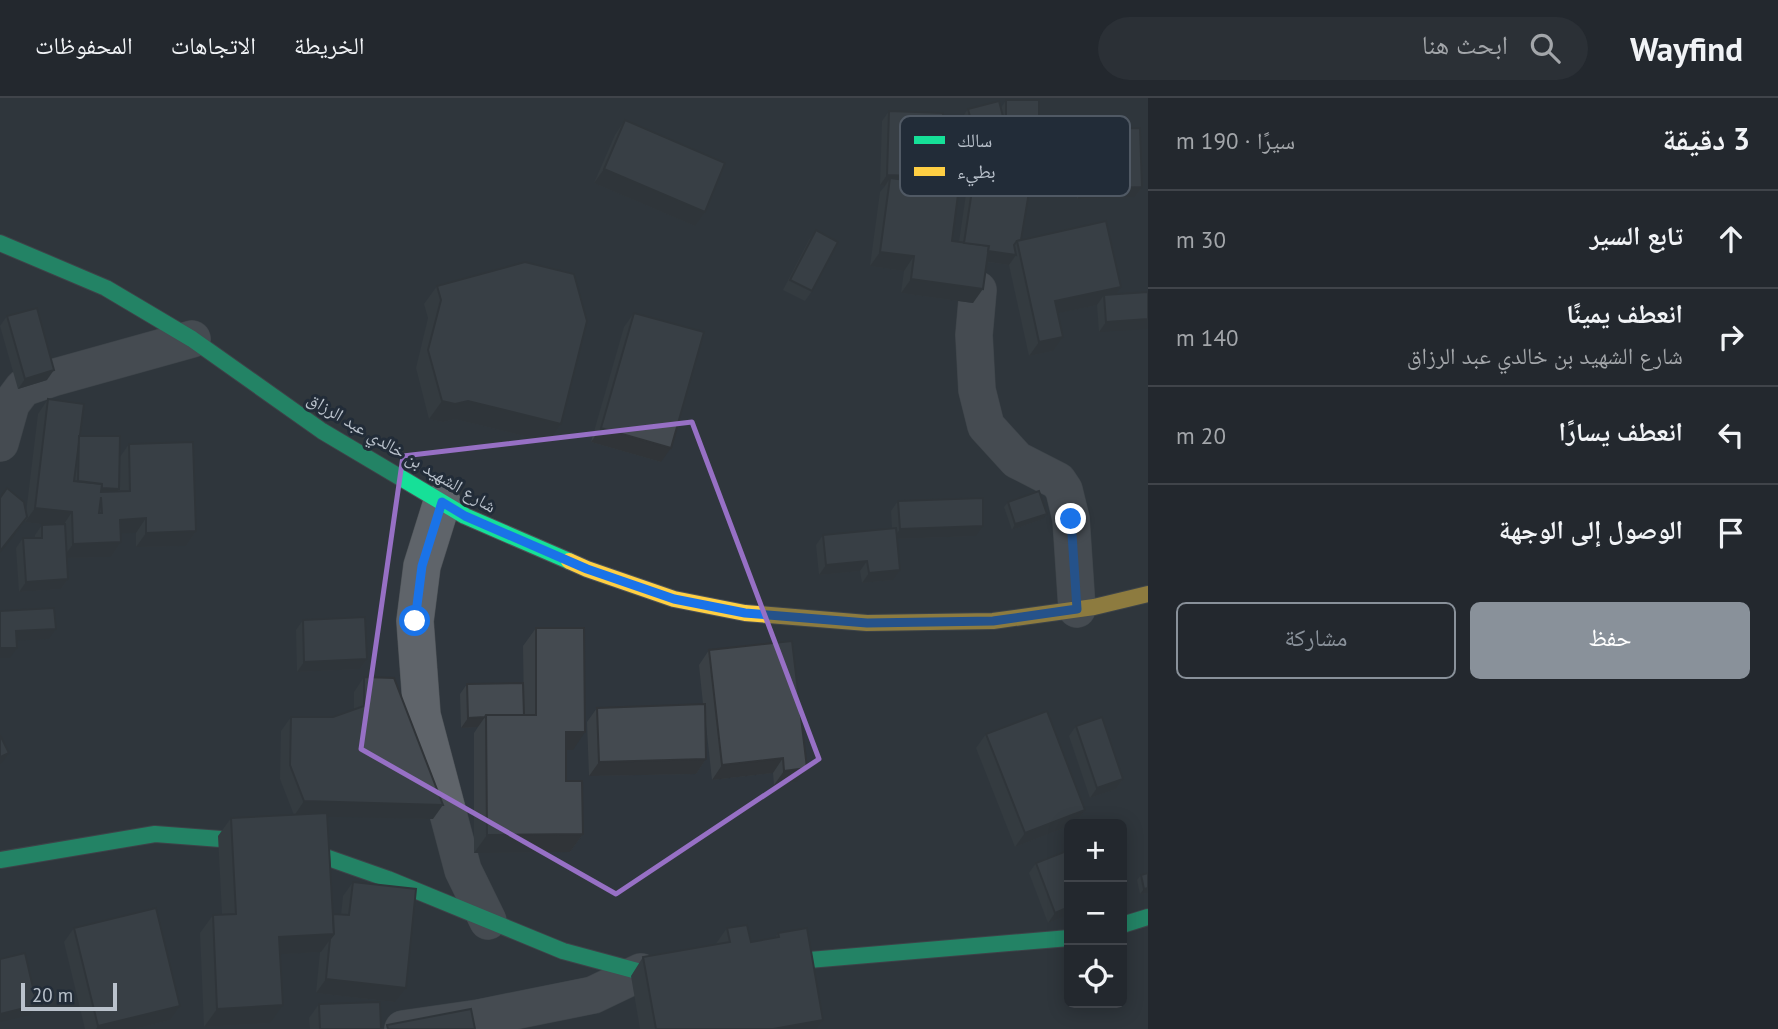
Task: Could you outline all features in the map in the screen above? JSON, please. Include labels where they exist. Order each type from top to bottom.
[{"type":"main road","name":"شارع الشهيد بن خالدي عبد الرزاق","points":[[0,243],[106,288],[192,340],[322,431],[465,516],[587,569],[674,599],[745,613],[867,623],[993,621],[1077,609],[1148,594]]},
{"type":"main road","points":[[0,860],[155,834],[300,848],[388,879],[562,951],[641,972],[697,968]]},
{"type":"main road","points":[[1127,923],[1148,917]]},
{"type":"main road","points":[[752,965],[1064,938]]},
{"type":"street","points":[[978,290],[974,335],[977,390],[986,426],[1017,460],[1058,481],[1064,490],[1071,519],[1077,609]]},
{"type":"street","points":[[0,443],[11,404],[23,388],[192,340]]},
{"type":"street","points":[[442,502],[422,566],[415,621],[422,715],[463,870],[488,921]]},
{"type":"street","points":[[402,1029],[479,1018],[593,995],[641,972]]},
{"type":"highlighted area","points":[[692,422],[819,759],[616,894],[361,749],[403,456]]},
{"type":"building","points":[[1006,100],[1039,100],[1039,116],[1006,116]]},
{"type":"building","points":[[999,101],[1003,116],[970,116],[968,109]]},
{"type":"building","points":[[889,111],[943,113],[943,116],[900,116],[900,175],[887,175]]},
{"type":"building","points":[[625,120],[725,163],[705,212],[604,169]]},
{"type":"building","points":[[1130,128],[1140,128],[1142,187],[1130,187]]},
{"type":"building","points":[[890,178],[900,179],[900,196],[958,196],[952,241],[989,246],[983,289],[911,279],[914,256],[880,252]]},
{"type":"building","points":[[971,196],[1028,196],[1021,240],[1014,245],[1016,255],[988,251],[989,246],[964,243]]},
{"type":"building","points":[[1106,221],[1121,287],[1055,301],[1063,337],[1039,342],[1017,241]]},
{"type":"building","points":[[816,230],[838,242],[812,291],[790,280]]},
{"type":"building","points":[[525,262],[574,274],[587,321],[561,424],[468,401],[455,404],[442,401],[428,350],[441,300],[437,286]]},
{"type":"building","points":[[1148,292],[1148,319],[1106,322],[1104,295]]},
{"type":"building","points":[[37,308],[54,370],[25,379],[7,316]]},
{"type":"building","points":[[634,313],[704,332],[671,448],[601,428]]},
{"type":"building","points":[[48,399],[84,404],[74,481],[102,484],[101,492],[130,491],[129,444],[193,442],[196,531],[146,533],[146,518],[120,520],[121,542],[73,544],[72,512],[35,508]]},
{"type":"building","points":[[79,436],[120,436],[119,489],[102,488],[102,484],[78,481]]},
{"type":"building","points":[[7,488],[24,502],[27,517],[0,551],[0,498]]},
{"type":"building","points":[[1039,491],[1047,514],[1015,524],[1008,502]]},
{"type":"building","points":[[983,498],[983,526],[900,529],[898,501]]},
{"type":"building","points":[[65,524],[68,579],[26,582],[23,538],[42,538],[42,525]]},
{"type":"building","points":[[896,528],[900,570],[869,573],[867,561],[826,565],[823,535]]},
{"type":"building","points":[[54,608],[56,629],[16,631],[17,648],[0,648],[0,611]]},
{"type":"building","points":[[365,617],[367,659],[304,662],[303,620]]},
{"type":"building","points":[[536,628],[584,628],[585,732],[566,732],[566,781],[582,781],[583,834],[487,835],[486,715],[536,715]]},
{"type":"building","points":[[792,641],[807,768],[784,771],[783,758],[722,765],[709,650]]},
{"type":"building","points":[[364,677],[394,678],[443,805],[304,801],[290,765],[291,717],[333,717],[364,706]]},
{"type":"building","points":[[523,683],[524,715],[468,718],[467,684]]},
{"type":"building","points":[[705,704],[706,759],[599,762],[597,708]]},
{"type":"building","points":[[1047,711],[1085,810],[1025,833],[986,734]]},
{"type":"building","points":[[1102,717],[1123,779],[1097,788],[1076,726]]},
{"type":"building","points":[[0,735],[9,753],[0,757]]},
{"type":"building","points":[[327,813],[334,934],[279,937],[283,1005],[217,1009],[213,915],[236,914],[231,818]]},
{"type":"building","points":[[1064,852],[1064,909],[1055,913],[1036,863]]},
{"type":"building","points":[[1148,873],[1148,888],[1144,889],[1141,875]]},
{"type":"building","points":[[353,882],[416,889],[406,988],[326,979],[330,939],[334,934],[333,914],[349,915]]},
{"type":"building","points":[[156,908],[180,1006],[98,1026],[74,928]]},
{"type":"building","points":[[747,925],[751,942],[779,937],[778,933],[807,928],[823,1020],[773,1029],[656,1029],[643,957],[730,942],[727,928]]},
{"type":"building","points":[[25,953],[37,1005],[0,1014],[0,959]]},
{"type":"building","points":[[380,1002],[381,1029],[320,1029],[319,1004]]},
{"type":"building","points":[[471,1009],[475,1029],[388,1029],[387,1025]]},
{"type":"traffic: fast","points":[[0,243],[106,288],[192,339],[322,431],[465,516],[569,561]]},
{"type":"traffic: fast","points":[[0,860],[155,834],[300,848],[388,879],[563,951],[641,972],[687,969]]},
{"type":"traffic: fast","points":[[1127,923],[1148,917]]},
{"type":"traffic: fast","points":[[761,964],[1064,938]]},
{"type":"traffic: slow","points":[[569,561],[674,599],[745,613],[867,623],[993,621],[1094,607],[1148,594]]},
{"type":"route","points":[[415,621],[422,566],[442,502],[465,516],[587,569],[674,599],[745,613],[867,623],[993,621],[1077,609],[1071,519]]}]
